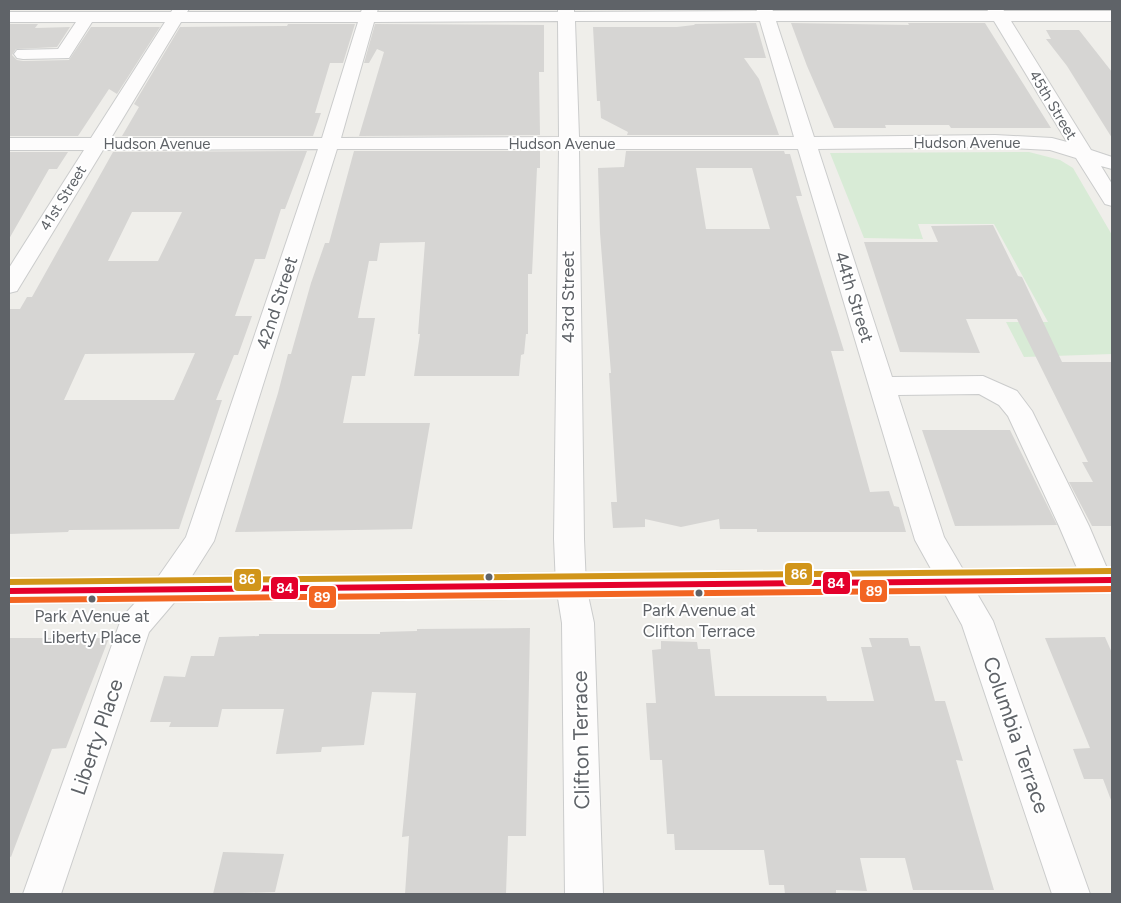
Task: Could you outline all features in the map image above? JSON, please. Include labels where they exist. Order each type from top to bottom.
[{"type":"main road","points":[[9,591],[397,586],[571,586],[953,580],[1104,580]]},
{"type":"street","points":[[9,17],[86,17],[179,13],[765,12],[998,13],[1112,16]]},
{"type":"street","name":"44th Street","points":[[765,12],[930,540],[953,580]]},
{"type":"street","name":"41st Street","points":[[9,286],[179,13]]},
{"type":"street","name":"42nd Street","points":[[167,589],[199,541],[329,144],[368,13]]},
{"type":"street","name":"43rd Street","points":[[566,13],[569,539],[571,586]]},
{"type":"street","name":"45th Street","points":[[998,13],[1112,200]]},
{"type":"street","points":[[23,54],[63,54],[86,17]]},
{"type":"street","name":"Hudson Avenue","points":[[9,144],[568,144],[995,141],[1052,144],[1112,163]]},
{"type":"street","points":[[882,386],[982,385],[1008,398],[1019,412],[1074,526],[1104,580]]},
{"type":"street","name":"Columbia Terrace","points":[[953,580],[977,621],[1071,894]]},
{"type":"street","name":"Clifton Terrace","points":[[571,586],[578,623],[584,894]]},
{"type":"street","name":"Liberty Place","points":[[42,894],[135,625],[167,589]]},
{"type":"green space","points":[[1029,152],[1060,160],[1073,168],[1112,235],[1112,354],[1024,357],[1006,322],[1048,322],[994,224],[918,224],[923,239],[864,238],[830,153]]},
{"type":"building","points":[[756,23],[766,58],[744,58],[759,79],[779,135],[627,135],[628,132],[601,118],[600,101],[597,101],[593,27],[677,27],[695,24]]},
{"type":"building","points":[[791,23],[909,25],[908,23],[985,23],[1051,128],[951,128],[949,125],[885,125],[886,128],[834,128]]},
{"type":"building","points":[[9,24],[38,24],[35,28],[70,27],[57,47],[16,49],[12,55],[17,60],[23,61],[69,60],[91,27],[160,27],[117,94],[109,89],[78,136],[9,136]]},
{"type":"building","points":[[288,24],[355,24],[343,63],[330,63],[315,113],[321,113],[313,136],[122,136],[139,107],[134,104],[180,27],[287,26]]},
{"type":"building","points":[[375,24],[544,25],[544,72],[539,72],[540,135],[359,136],[384,52],[377,49],[369,63],[364,63]]},
{"type":"building","points":[[1046,30],[1079,30],[1112,72],[1112,138],[1067,66],[1046,39],[1051,39]]},
{"type":"building","points":[[307,151],[285,209],[281,209],[265,259],[255,259],[235,316],[252,316],[238,355],[234,355],[216,400],[222,400],[179,529],[69,530],[68,532],[9,534],[9,309],[20,309],[27,297],[32,297],[113,152]],"holes":[[[132,212],[182,212],[158,261],[108,261]],[[195,353],[174,400],[64,400],[85,354]]]},
{"type":"building","points":[[354,151],[540,151],[540,168],[537,168],[532,274],[528,274],[528,334],[526,334],[524,354],[521,355],[519,376],[414,376],[420,334],[418,334],[425,242],[380,243],[377,261],[369,261],[358,318],[375,318],[365,376],[352,376],[343,423],[430,423],[412,529],[235,532],[278,393],[288,354],[291,354],[311,283],[325,243],[329,243]]},
{"type":"building","points":[[626,151],[784,151],[785,154],[790,154],[802,196],[796,196],[844,351],[831,351],[870,492],[889,491],[894,506],[899,507],[906,532],[757,532],[757,529],[720,529],[719,519],[681,527],[645,519],[645,527],[613,528],[611,502],[617,502],[609,373],[611,373],[600,233],[598,168],[624,167]],"holes":[[[696,168],[752,168],[770,229],[706,229]]]},
{"type":"building","points":[[9,152],[68,152],[57,169],[49,169],[9,239]]},
{"type":"building","points":[[993,225],[1018,276],[1022,277],[1062,362],[1112,362],[1112,526],[1092,526],[1069,482],[1093,482],[1082,462],[1088,462],[1017,319],[966,319],[980,353],[900,352],[864,242],[938,242],[931,226]]},
{"type":"building","points":[[922,430],[1010,430],[1057,525],[955,526]]},
{"type":"building","points":[[530,628],[526,836],[508,836],[506,894],[405,894],[409,836],[402,837],[416,693],[372,692],[364,745],[322,747],[321,752],[276,754],[284,709],[222,709],[218,727],[169,727],[171,722],[150,722],[164,676],[185,677],[191,656],[214,656],[219,637],[259,636],[259,634],[380,634],[380,632],[417,631],[417,629]]},
{"type":"building","points":[[1105,637],[1112,653],[1111,800],[1103,779],[1084,779],[1073,749],[1090,748],[1045,638]]},
{"type":"building","points":[[9,638],[109,638],[66,748],[52,749],[11,857],[9,856]]},
{"type":"building","points":[[869,638],[908,638],[910,646],[920,646],[935,701],[945,701],[963,761],[956,760],[994,890],[913,890],[905,858],[860,858],[867,891],[836,890],[836,894],[785,894],[784,885],[769,885],[764,850],[675,850],[674,834],[667,834],[662,760],[650,760],[646,703],[656,703],[652,650],[661,649],[661,641],[697,642],[698,649],[710,649],[715,696],[826,696],[827,701],[874,701],[861,647],[872,647]]},
{"type":"building","points":[[223,852],[284,854],[275,892],[213,894]]},
{"type":"transit line","name":"86","points":[[9,582],[1112,571]]},
{"type":"transit line","name":"84","points":[[9,591],[1112,580]]},
{"type":"transit line","name":"89","points":[[9,600],[1112,589]]},
{"type":"place","name":"Park Avenue at Clifton Terrace","points":[[699,593]]},
{"type":"place","name":"Park AVenue at Liberty Place","points":[[92,599]]}]
